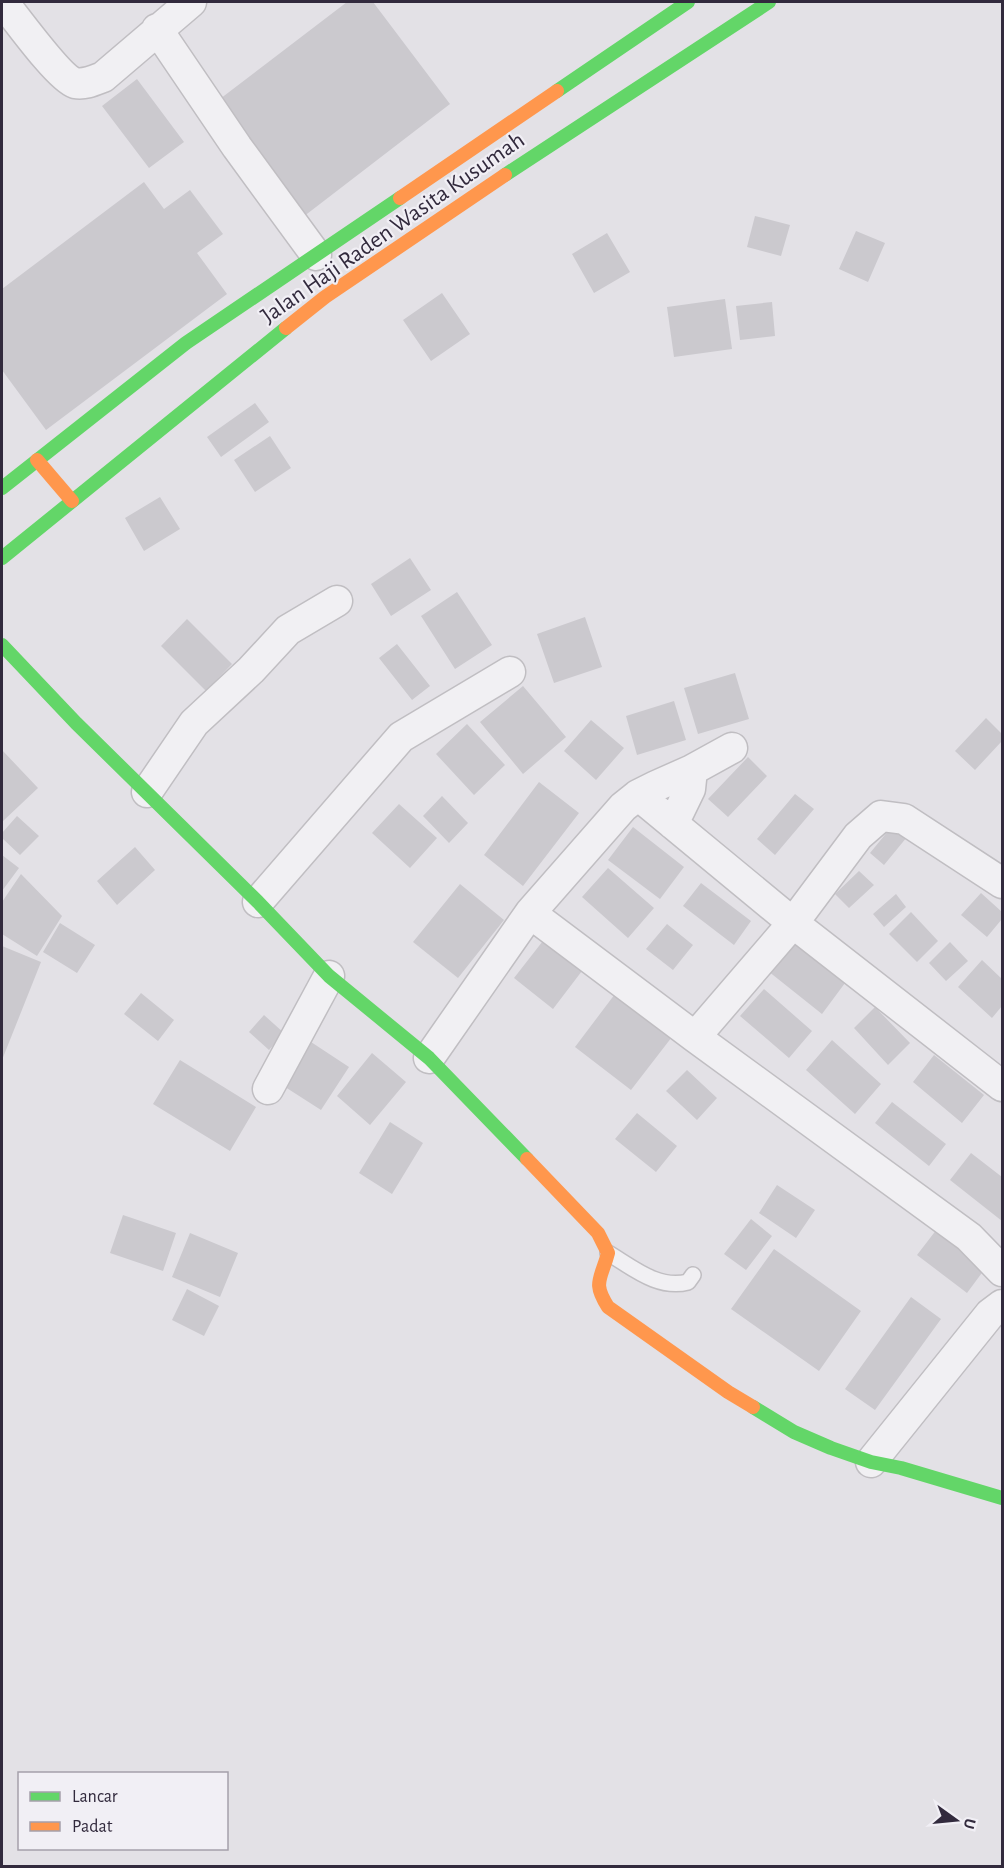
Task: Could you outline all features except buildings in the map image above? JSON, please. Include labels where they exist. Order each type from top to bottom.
[{"type":"main road","name":"Jalan Haji Raden Wasita Kusumah","points":[[2,488],[186,343],[688,2]]},
{"type":"main road","name":"Jalan Haji Raden Wasita Kusumah","points":[[2,558],[325,297],[461,204],[769,2]]},
{"type":"main road","points":[[37,460],[72,501]]},
{"type":"main road","points":[[2,645],[76,723],[258,902],[329,976],[429,1058],[598,1233],[608,1253],[598,1283],[599,1293],[608,1307],[728,1392],[794,1432],[871,1462],[902,1468],[1002,1498]]},
{"type":"street","points":[[3,2],[61,73],[75,83],[91,82],[103,76],[171,12],[237,147],[316,255]]},
{"type":"street","points":[[147,792],[194,723],[251,670],[288,630],[338,601]]},
{"type":"street","points":[[258,902],[401,737],[510,672]]},
{"type":"street","points":[[429,1058],[530,913],[623,807],[638,795],[732,748]]},
{"type":"street","points":[[673,824],[690,789],[692,770]]},
{"type":"street","points":[[638,795],[793,923],[1002,1086]]},
{"type":"street","points":[[694,1037],[793,923],[858,836],[880,816],[904,819],[1002,883]]},
{"type":"street","points":[[530,913],[694,1037],[969,1237],[999,1265],[1002,1271]]},
{"type":"street","points":[[268,1089],[329,976]]},
{"type":"street","points":[[871,1462],[990,1314],[1002,1305]]},
{"type":"lane","points":[[608,1253],[667,1285],[687,1282],[693,1275]]},
{"type":"traffic: fast","points":[[557,91],[688,2]]},
{"type":"traffic: fast","points":[[505,175],[769,2]]},
{"type":"traffic: fast","points":[[2,488],[186,343],[400,198]]},
{"type":"traffic: fast","points":[[2,558],[286,328]]},
{"type":"traffic: fast","points":[[2,645],[76,723],[258,902],[329,976],[429,1058],[527,1159]]},
{"type":"traffic: fast","points":[[753,1407],[794,1432],[831,1448],[871,1462],[901,1468],[1002,1498]]},
{"type":"traffic: slow","points":[[400,198],[557,91]]},
{"type":"traffic: slow","points":[[286,328],[325,297],[505,175]]},
{"type":"traffic: slow","points":[[37,460],[72,501]]},
{"type":"traffic: slow","points":[[527,1159],[598,1233],[608,1253],[599,1281],[600,1292],[608,1307],[728,1392],[753,1407]]}]
